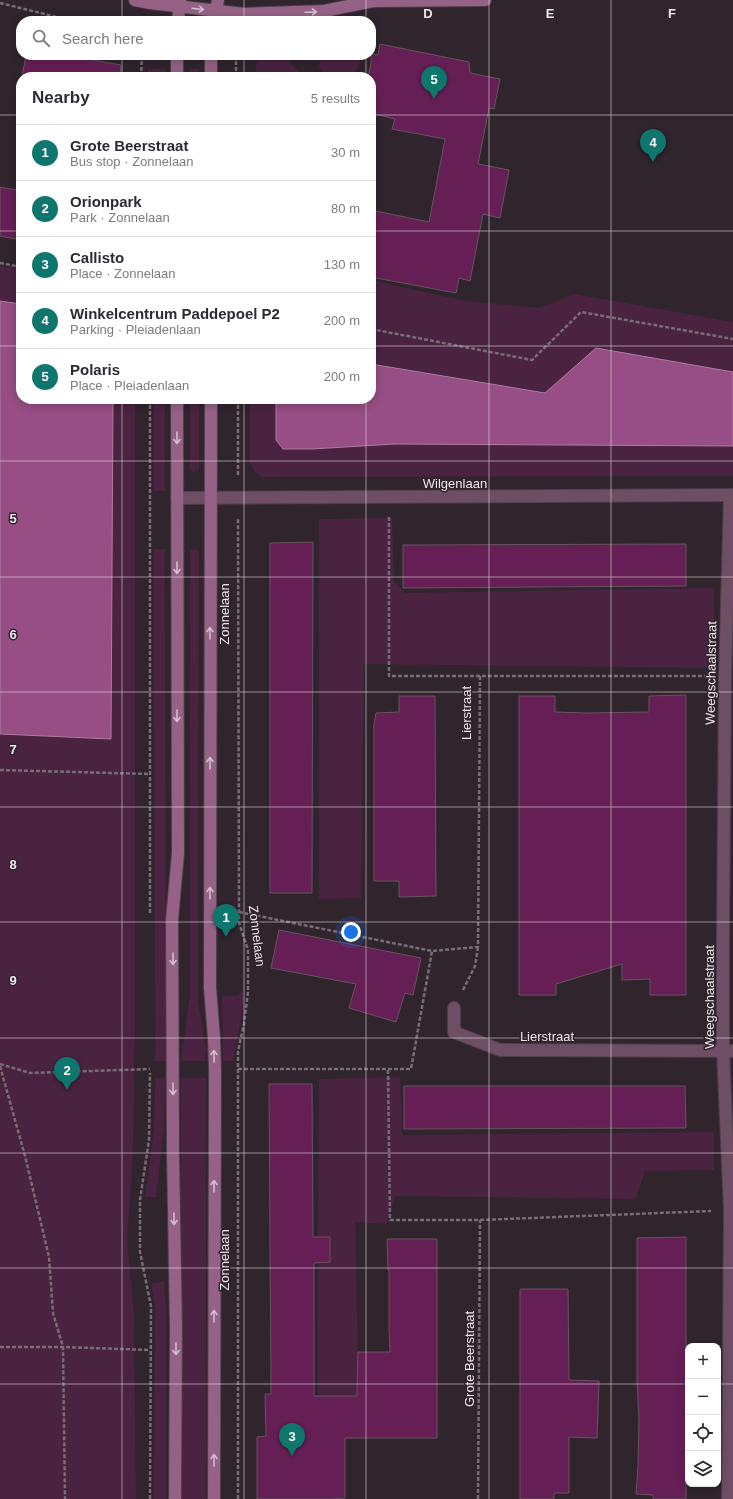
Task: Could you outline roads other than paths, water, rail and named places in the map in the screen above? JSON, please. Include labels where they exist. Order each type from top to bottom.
[{"type":"street","points":[[135,0],[150,3],[180,3],[216,11],[244,14],[324,11],[371,1],[485,0]]},
{"type":"street","points":[[179,16],[180,3]]},
{"type":"street","points":[[177,60],[177,72]]},
{"type":"street","points":[[211,60],[211,72]]},
{"type":"street","points":[[175,1499],[176,1329],[173,1154],[172,920],[178,853],[177,404]]},
{"type":"street","name":"Zonnelaan","points":[[211,404],[210,988],[214,1038],[214,1499]]},
{"type":"street","name":"Wilgenlaan","points":[[177,498],[731,495]]},
{"type":"street","name":"Weegschaalstraat","points":[[728,1499],[730,1211],[725,676],[731,495]]},
{"type":"street","name":"Lierstraat","points":[[454,1008],[454,1032],[500,1050],[728,1050]]},
{"type":"place","name":"Polaris","points":[[434,99]]},
{"type":"place","name":"Winkelcentrum Paddepoel P2","points":[[653,162]]},
{"type":"place","name":"Grote Beerstraat","points":[[226,937]]},
{"type":"place","name":"Orionpark","points":[[67,1090]]},
{"type":"place","name":"Callisto","points":[[292,1456]]}]
